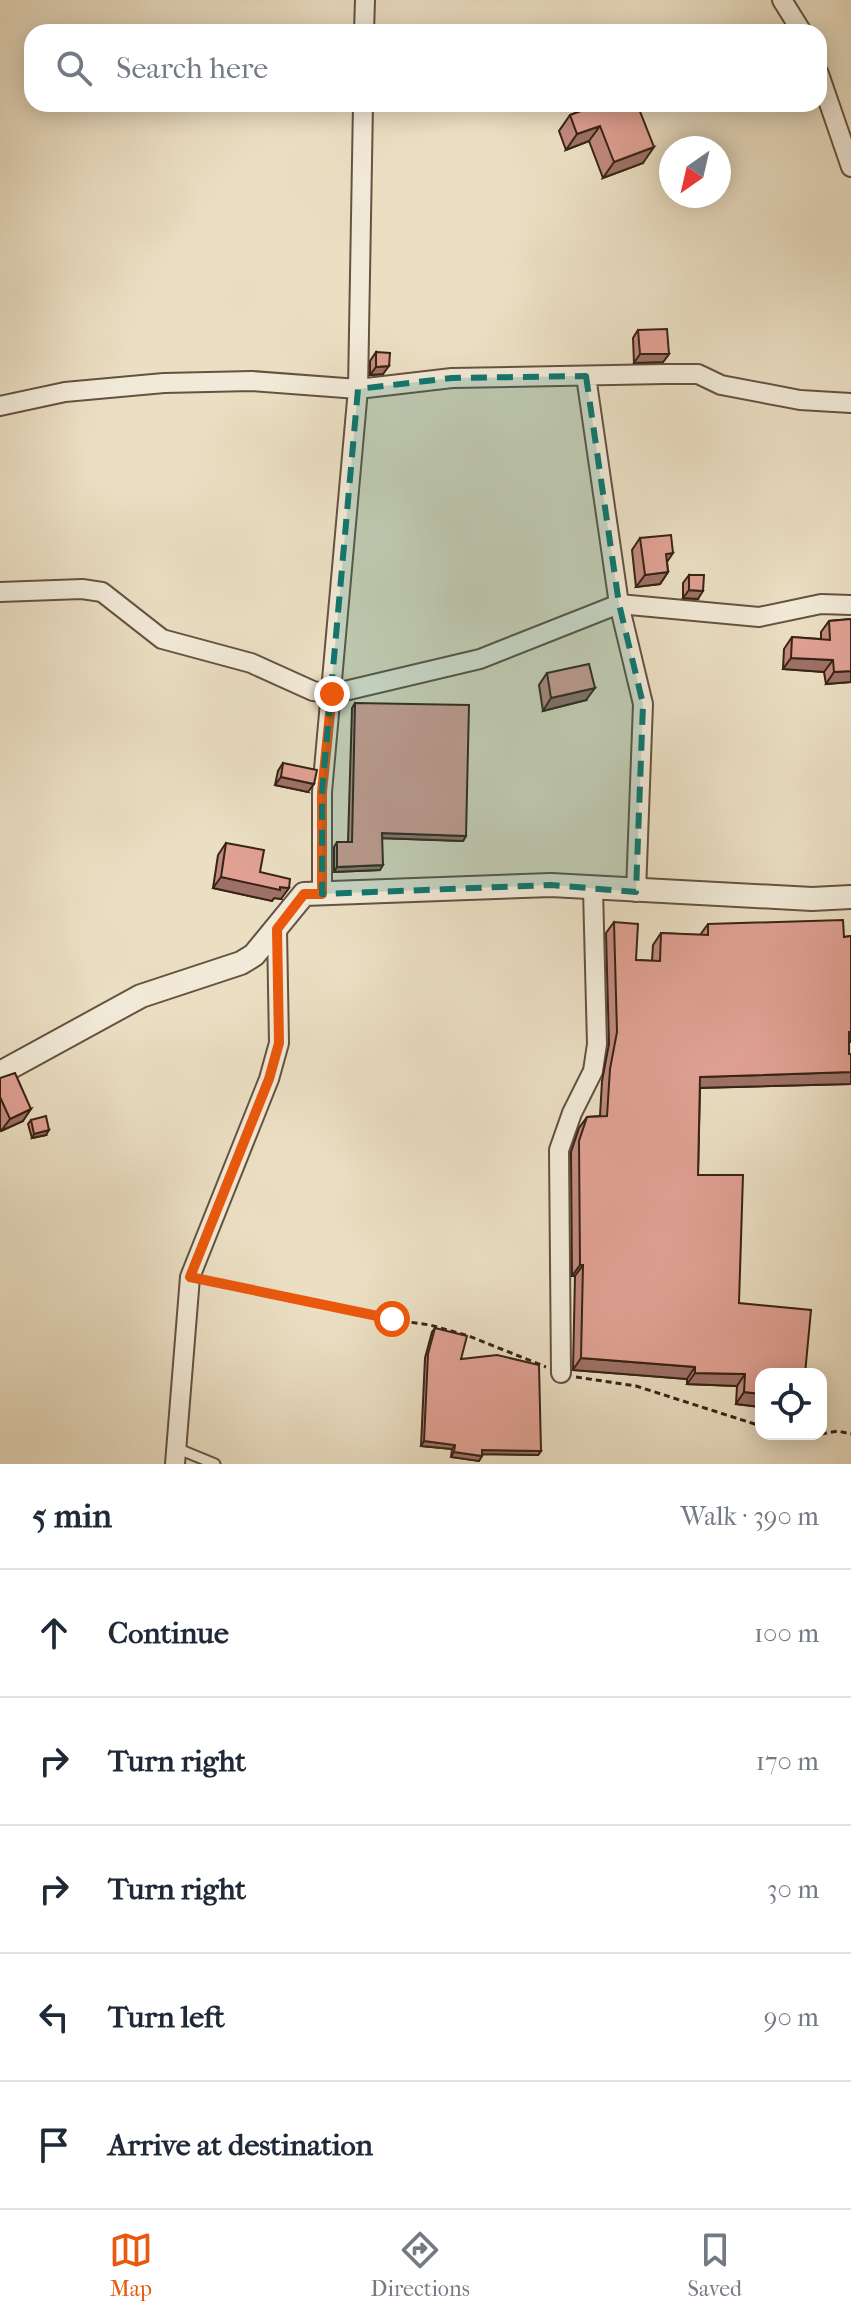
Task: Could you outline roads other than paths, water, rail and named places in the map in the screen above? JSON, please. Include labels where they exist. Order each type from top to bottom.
[{"type":"street","points":[[364,24],[365,0]]},
{"type":"street","points":[[782,0],[797,24]]},
{"type":"street","points":[[827,97],[851,167]]},
{"type":"street","points":[[322,894],[322,792],[358,389],[363,112]]},
{"type":"street","points":[[0,406],[65,392],[164,383],[252,381],[358,389],[452,378],[698,374],[721,385],[765,395],[851,403]]},
{"type":"street","points":[[586,376],[619,604],[643,704],[636,892]]},
{"type":"street","points":[[0,592],[82,589],[102,592],[162,639],[251,663],[313,691],[332,694],[480,659],[619,604],[759,617],[821,604],[851,605]]},
{"type":"street","points":[[0,1073],[141,996],[241,963],[254,955],[304,894],[551,885],[636,892],[812,899],[851,897]]},
{"type":"street","points":[[561,1373],[559,1150],[572,1113],[593,1071],[597,1044],[593,889]]},
{"type":"street","points":[[175,1456],[190,1277],[276,1055],[280,999],[277,929]]},
{"type":"lane","points":[[175,1456],[215,1464]]}]
